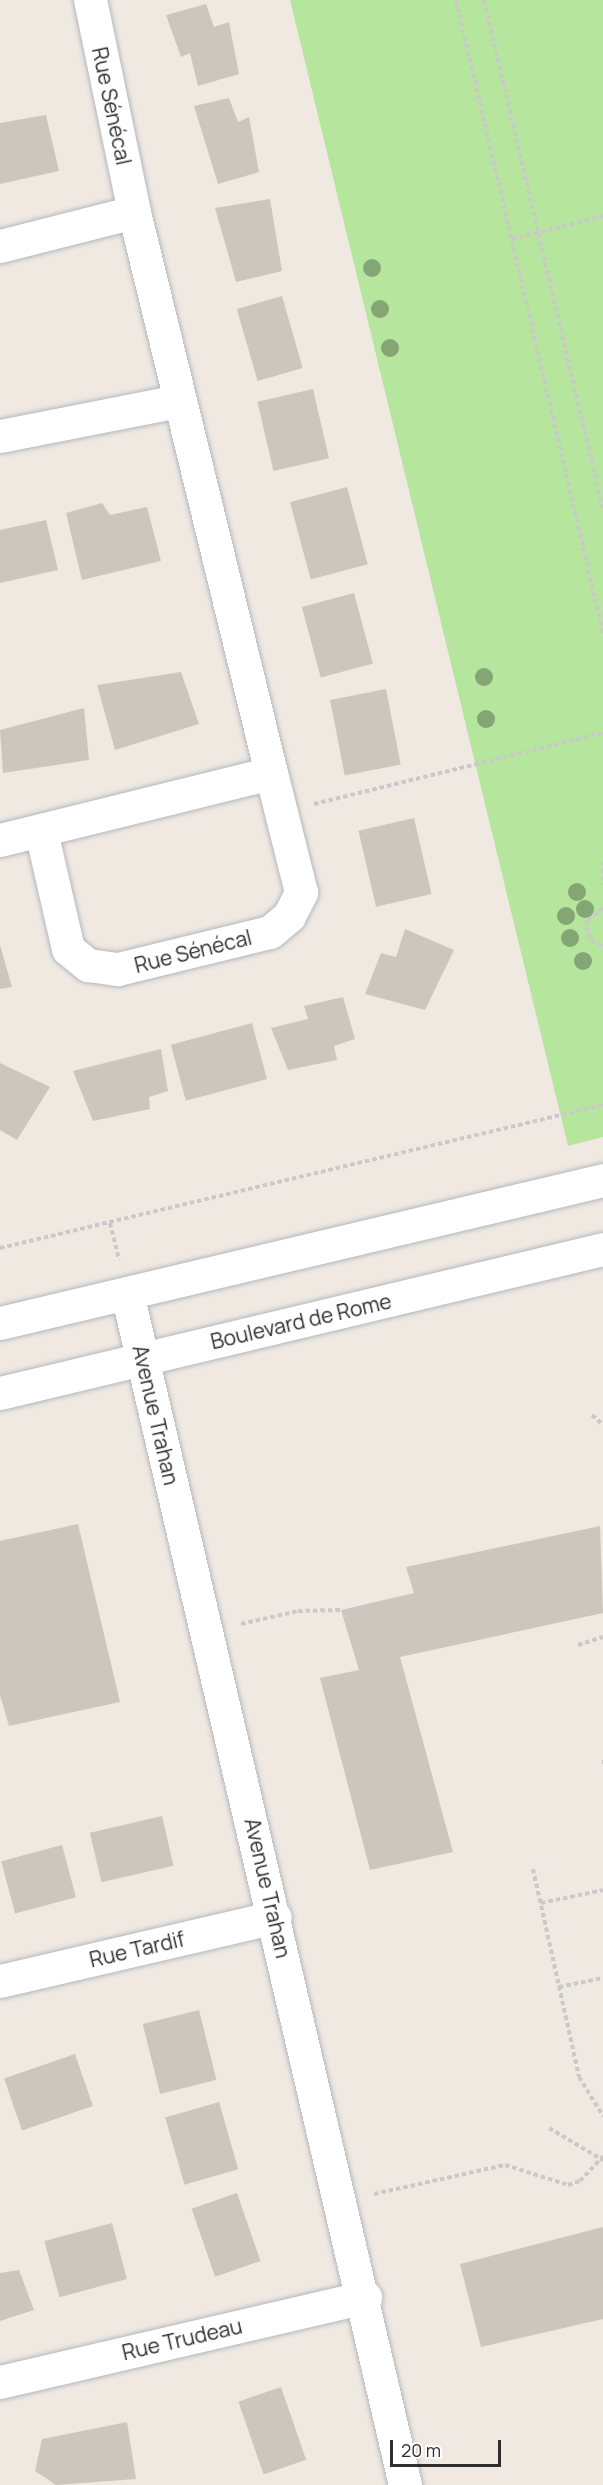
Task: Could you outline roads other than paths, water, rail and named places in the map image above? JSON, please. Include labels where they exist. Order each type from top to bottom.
[{"type":"street","name":"Rue Sénécal","points":[[41,831],[68,949],[88,965],[118,969],[270,932],[289,916],[301,892],[134,212],[90,0]]},
{"type":"street","points":[[0,246],[134,212]]},
{"type":"street","points":[[0,436],[179,401]]},
{"type":"street","points":[[0,840],[271,773]]},
{"type":"street","points":[[0,1323],[603,1180]]},
{"type":"street","name":"Boulevard de Rome","points":[[0,1393],[603,1249]]},
{"type":"street","name":"Avenue Trahan","points":[[127,1293],[365,2297],[405,2485]]},
{"type":"street","name":"Rue Tardif","points":[[0,1981],[275,1917]]},
{"type":"street","name":"Rue Trudeau","points":[[0,2382],[365,2297]]}]
